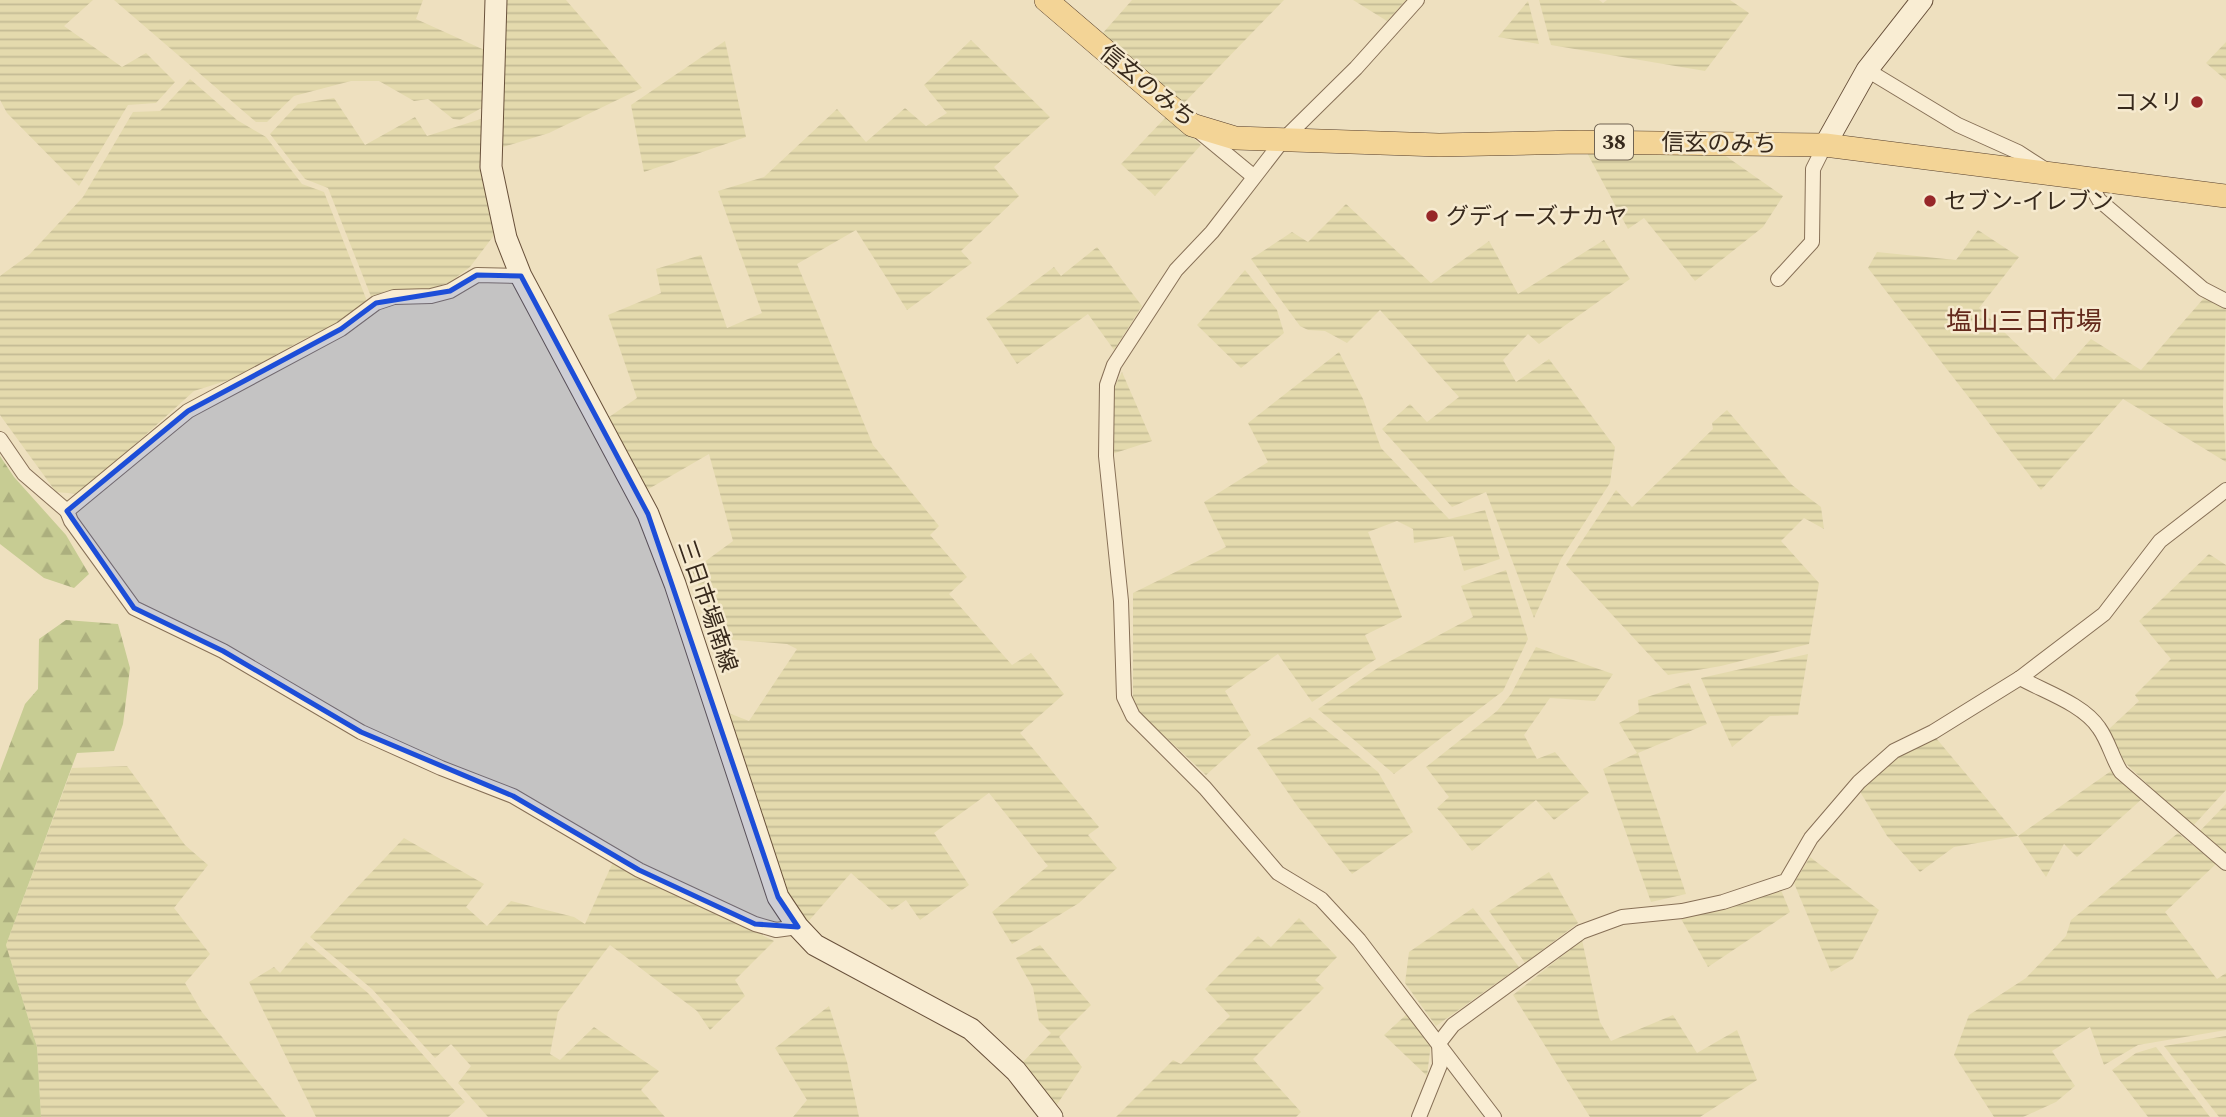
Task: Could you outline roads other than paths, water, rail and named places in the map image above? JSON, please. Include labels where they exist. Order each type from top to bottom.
[{"type":"main road","name":"三日市場南線","points":[[496,0],[491,167],[503,228],[521,276],[648,514],[675,584],[778,897],[797,927],[815,945],[971,1029],[1016,1070],[1052,1117]]},
{"type":"main road","name":"信玄のみち","points":[[1046,0],[1192,125],[1235,138],[1439,145],[1579,142],[1825,145],[2226,196]]},
{"type":"main road","points":[[1825,145],[1867,70],[1922,0]]},
{"type":"street","points":[[1417,0],[1356,68],[1283,140],[1212,232],[1176,270],[1114,365],[1107,385],[1104,423],[1121,601],[1124,697],[1133,716],[1205,788],[1278,873],[1321,899],[1359,940],[1494,1117]]},
{"type":"street","points":[[1867,70],[1958,125],[2018,152],[2049,172]]},
{"type":"street","points":[[1192,125],[1253,177]]},
{"type":"street","points":[[1778,279],[1812,242],[1813,169],[1825,145]]},
{"type":"street","points":[[2086,177],[2099,200],[2203,289],[2226,301]]},
{"type":"street","points":[[67,511],[188,411],[341,329],[376,303],[394,297],[431,296],[450,290],[477,275],[521,276]]},
{"type":"street","points":[[0,439],[24,474],[67,511],[79,533],[134,608],[223,651],[361,732],[441,768],[513,796],[639,870],[755,925],[776,930],[797,927]]},
{"type":"street","points":[[1419,1117],[1440,1065],[1439,1044],[1453,1026],[1581,932],[1622,917],[1682,911],[1723,902],[1786,881],[1811,838],[1859,782],[1894,751],[1933,732],[2020,678],[2104,614],[2161,541],[2226,490]]},
{"type":"street","points":[[2020,678],[2086,714],[2106,738],[2121,772],[2226,863]]},
{"type":"place","name":"コメリ","points":[[2197,102]]},
{"type":"place","name":"セブン-イレブン","points":[[1930,201]]},
{"type":"place","name":"グディーズナカヤ","points":[[1432,216]]},
{"type":"district","name":"塩山三日市場","points":[[2024,321]]}]
